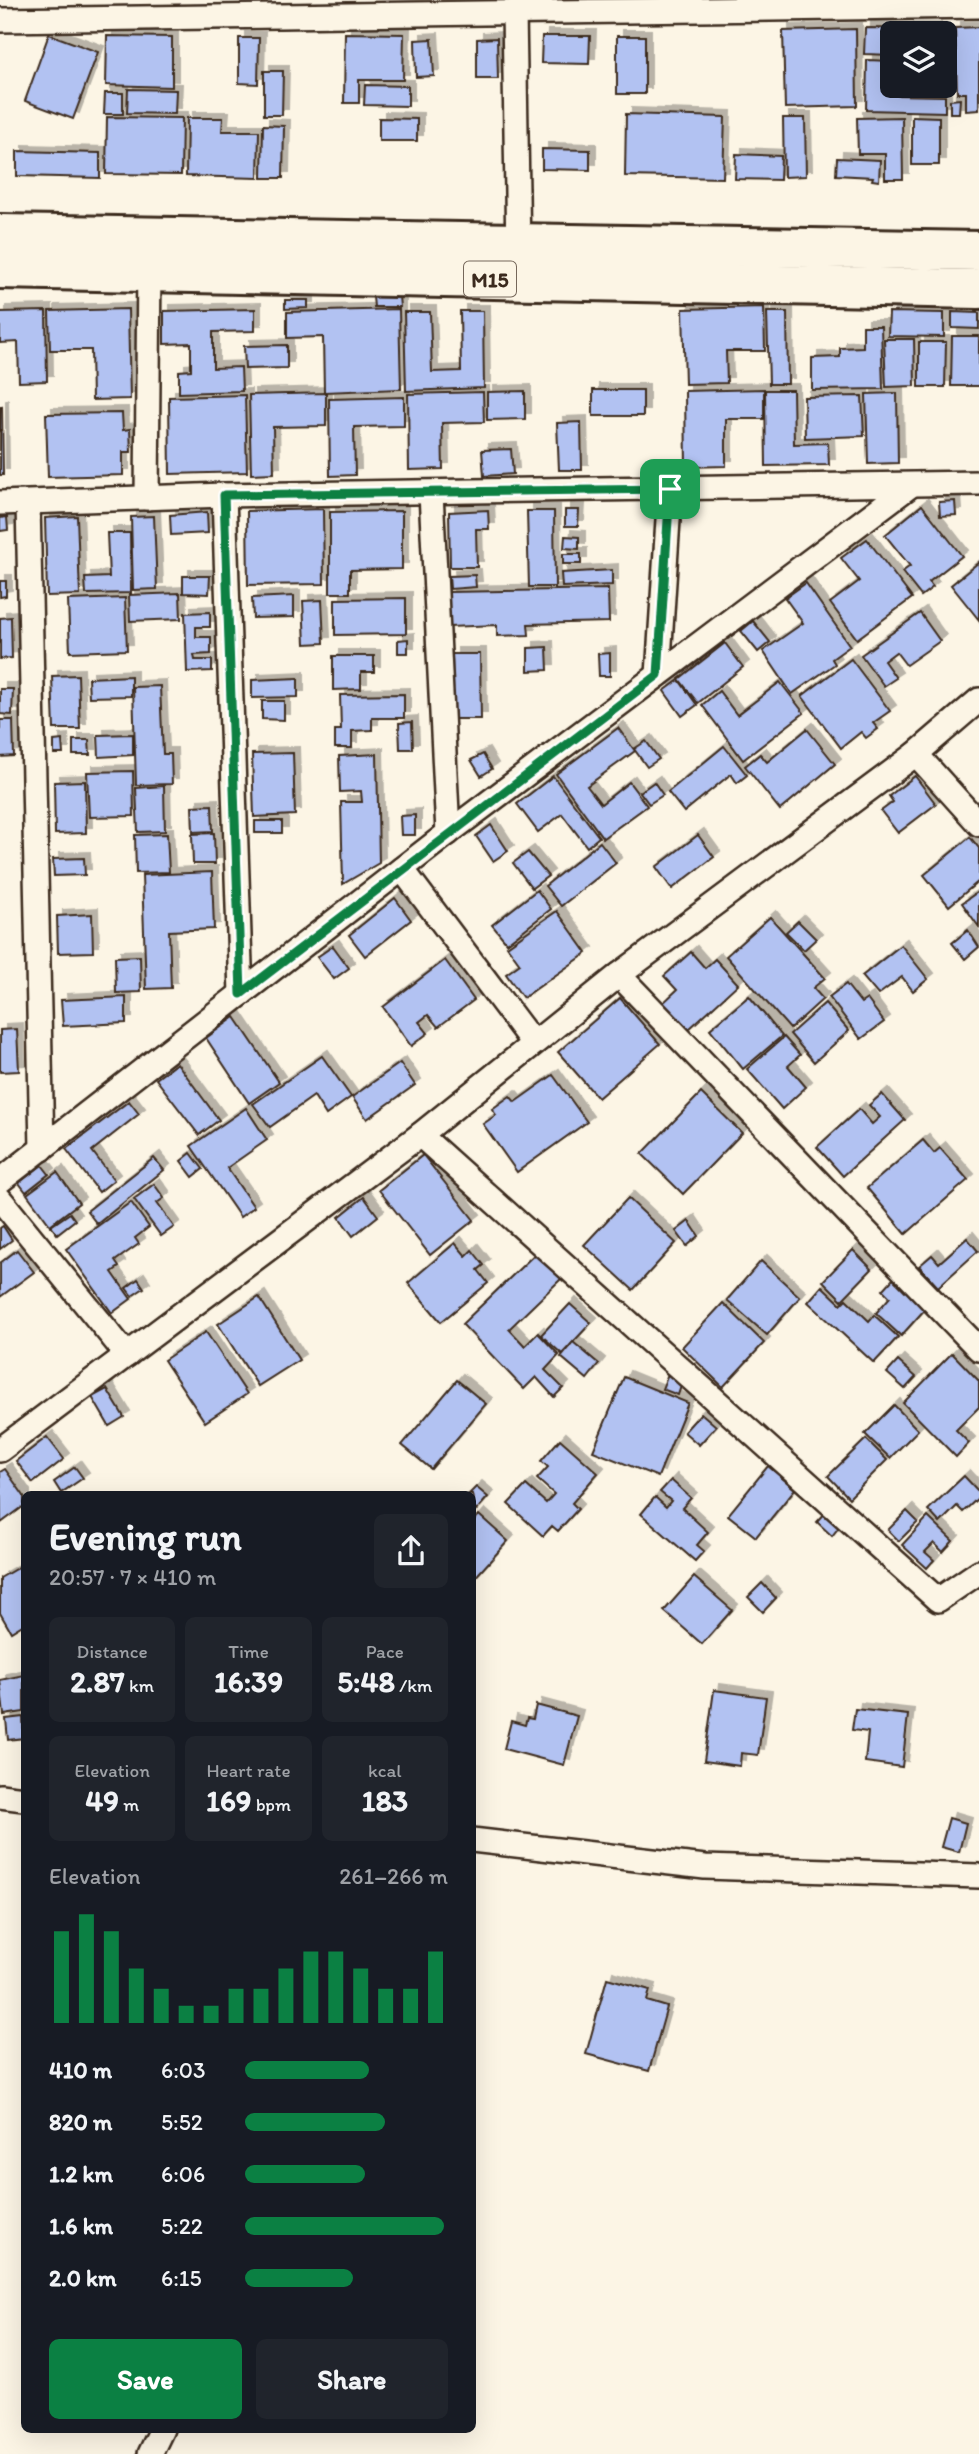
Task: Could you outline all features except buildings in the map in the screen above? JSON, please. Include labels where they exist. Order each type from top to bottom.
[{"type":"highway","name":"M15","points":[[0,234],[149,254],[518,261],[979,251]]},
{"type":"highway","name":"M15","points":[[0,269],[149,254]]},
{"type":"highway","name":"M15","points":[[518,261],[979,289]]},
{"type":"street","points":[[11,13],[417,7],[514,12],[621,5],[979,6]]},
{"type":"street","points":[[514,12],[518,261]]},
{"type":"street","points":[[147,498],[149,254]]},
{"type":"street","points":[[0,503],[224,495],[979,483]]},
{"type":"street","points":[[0,1181],[447,833],[911,485]]},
{"type":"street","points":[[658,675],[670,489]]},
{"type":"street","points":[[431,493],[447,833]]},
{"type":"street","points":[[224,495],[241,994]]},
{"type":"street","points":[[28,503],[42,1149]]},
{"type":"street","points":[[0,1450],[420,1135],[619,975],[916,754],[979,701]]},
{"type":"street","points":[[916,754],[979,824]]},
{"type":"street","points":[[402,869],[533,1043]]},
{"type":"street","points":[[619,975],[979,1349]]},
{"type":"street","points":[[420,1135],[938,1600],[979,1572]]},
{"type":"street","points":[[0,1199],[127,1355]]},
{"type":"street","points":[[0,1796],[21,1798]]},
{"type":"street","points":[[476,1840],[705,1867],[979,1876]]},
{"type":"street","points":[[150,2454],[160,2433]]},
{"type":"route","points":[[670,489],[658,675],[447,833],[241,994],[224,495],[670,489]]}]
